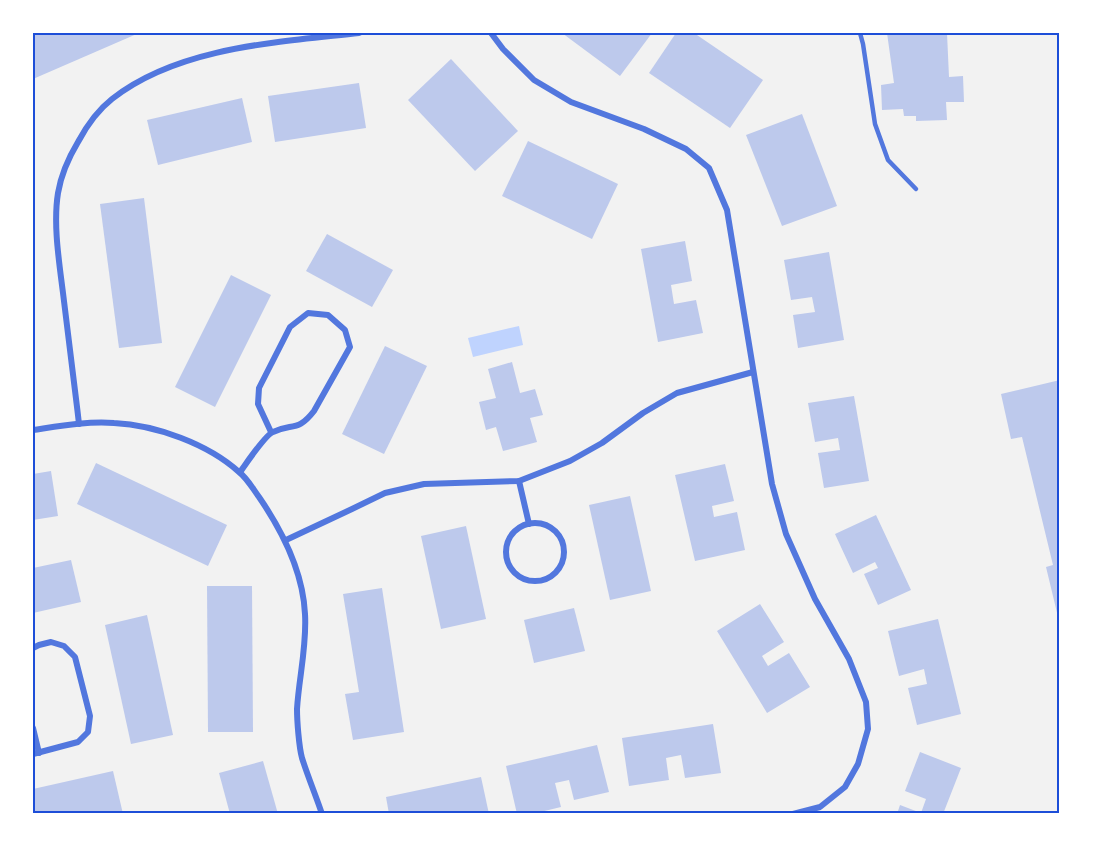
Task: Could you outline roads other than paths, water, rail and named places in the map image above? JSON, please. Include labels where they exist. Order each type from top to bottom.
[{"type":"street","points":[[79,424],[58,255],[57,224],[58,193],[64,171],[83,133],[110,101],[129,87],[172,65],[217,53],[283,41],[359,33]]},
{"type":"street","points":[[491,33],[503,49],[534,80],[571,102],[644,129],[686,149],[709,168],[727,210],[772,484],[786,534],[815,599],[849,659],[866,702],[868,729],[858,764],[845,787],[820,807],[793,814]]},
{"type":"street","points":[[240,472],[271,432],[297,426],[307,420],[314,411],[350,346],[345,330],[328,315],[308,313],[290,327],[259,388],[258,404],[271,432]]},
{"type":"street","points":[[285,540],[385,493],[424,484],[519,481],[570,461],[602,443],[643,413],[677,393],[753,372]]},
{"type":"street","points":[[33,430],[79,424],[115,423],[168,433],[213,453],[240,472],[272,515],[285,540],[303,592],[305,635],[297,711],[302,756],[322,814]]},
{"type":"street","points":[[519,481],[529,524]]},
{"type":"street","points":[[538,523],[547,526],[560,538],[564,557],[555,573],[547,579],[528,580],[519,576],[507,561],[506,552],[512,534],[520,527],[529,524],[538,523]]},
{"type":"street","points":[[33,648],[51,642],[64,646],[75,657],[90,717],[88,732],[78,742],[36,753],[33,728]]},
{"type":"lane","points":[[860,33],[878,133],[888,160],[916,189]]},
{"type":"water","points":[[519,326],[523,345],[473,357],[468,338]]}]
